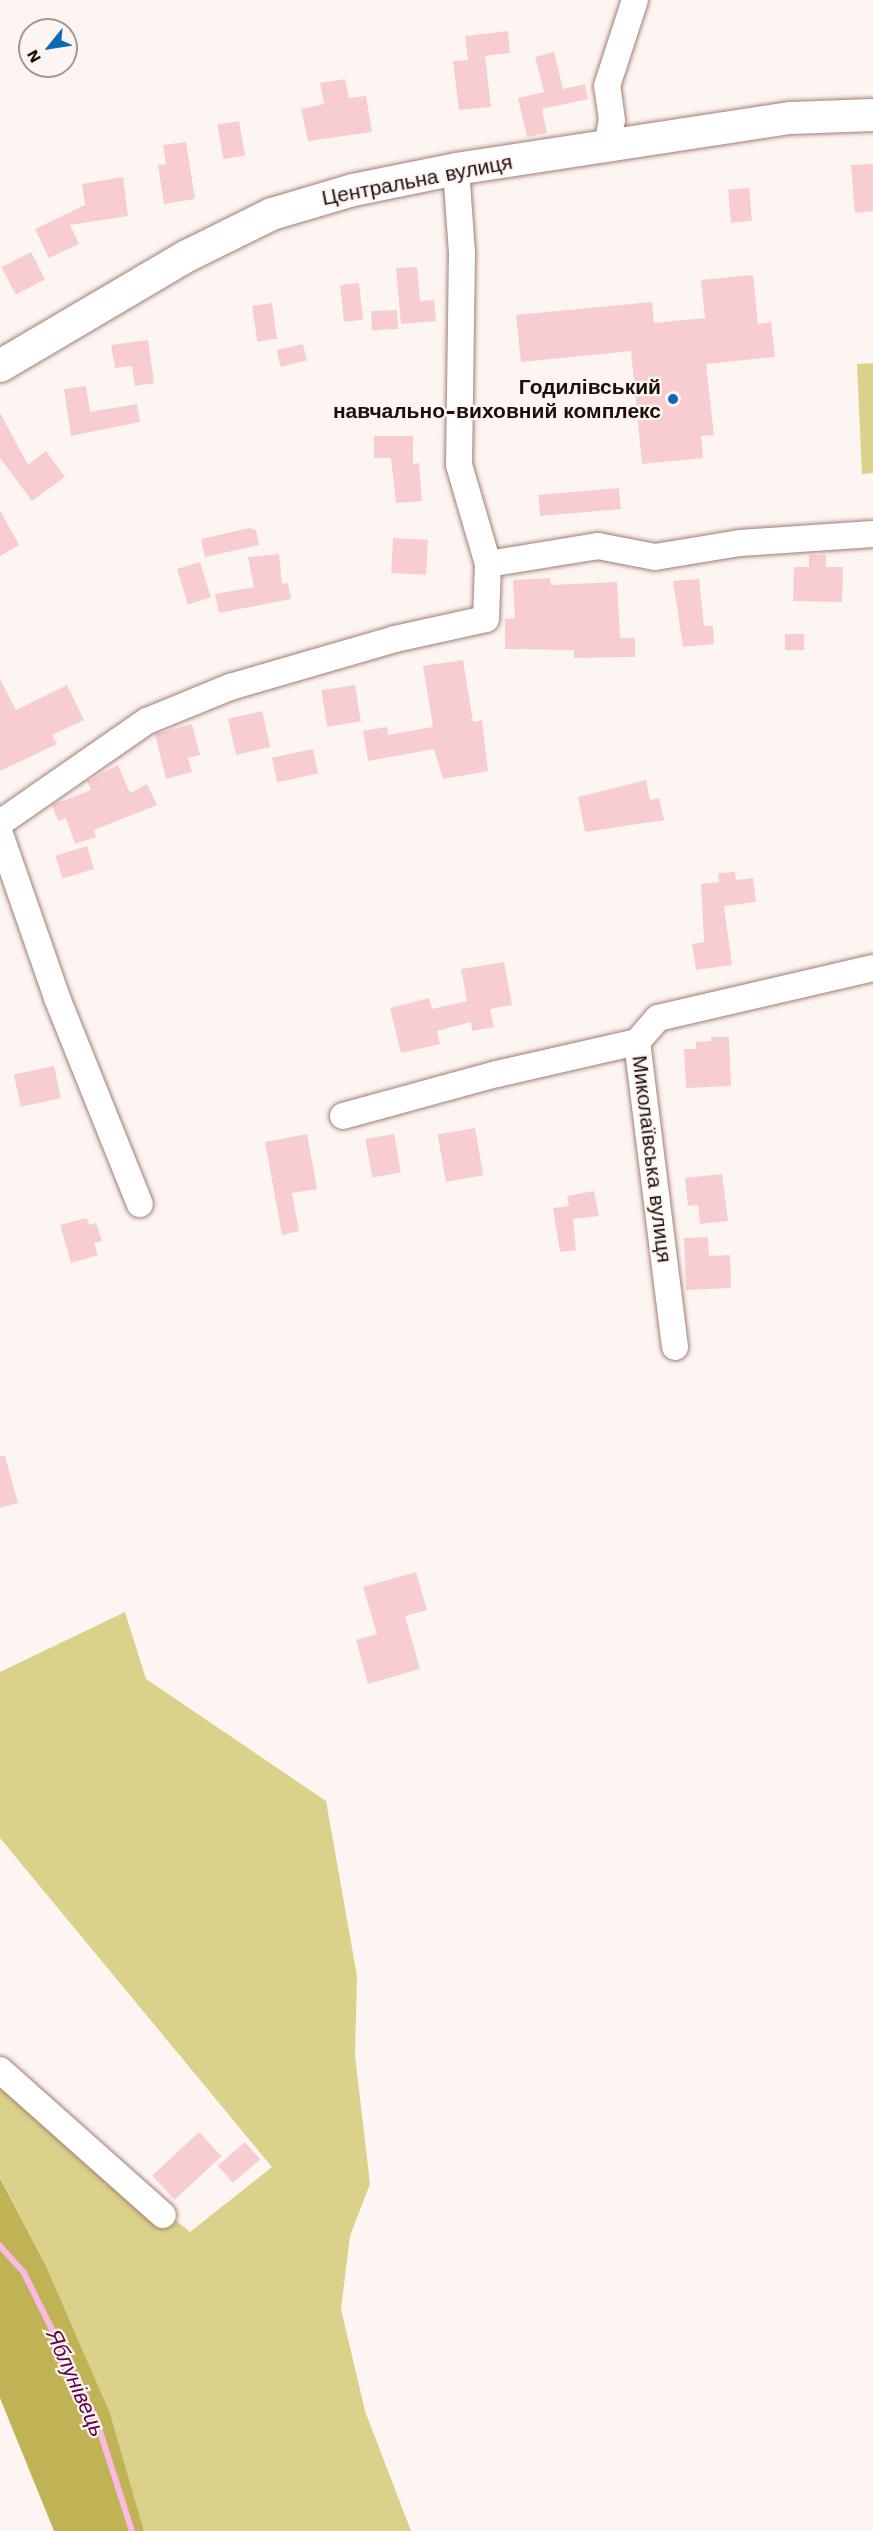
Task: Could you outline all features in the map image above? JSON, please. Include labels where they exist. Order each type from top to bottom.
[{"type":"main road","name":"Центральна вулиця","points":[[0,366],[187,256],[272,213],[353,190],[456,169],[791,118],[873,115]]},
{"type":"street","points":[[607,147],[612,120],[607,86],[635,0]]},
{"type":"street","points":[[0,823],[147,721],[230,687],[395,639],[486,619],[488,564],[459,465],[462,253],[456,169]]},
{"type":"street","points":[[488,564],[598,546],[655,557],[740,543],[873,534]]},
{"type":"street","points":[[0,834],[57,998],[140,1204]]},
{"type":"street","name":"Миколаївська вулиця","points":[[675,1347],[637,1042],[658,1018],[873,968]]},
{"type":"street","points":[[343,1116],[497,1074],[637,1042]]},
{"type":"street","points":[[0,2070],[163,2215]]},
{"type":"shaded area","points":[[873,363],[873,473],[862,474],[857,364]]},
{"type":"shaded area","points":[[125,1612],[146,1679],[326,1801],[357,1976],[355,2055],[370,2184],[350,2236],[341,2309],[365,2411],[411,2531],[144,2531],[110,2413],[46,2266],[0,2177],[0,2064],[98,2157],[190,2232],[272,2167],[0,1838],[0,1672]]},
{"type":"shaded area","points":[[0,2178],[46,2266],[110,2413],[144,2531],[54,2531],[0,2398]]},
{"type":"building","points":[[508,31],[510,53],[485,56],[491,107],[459,110],[453,61],[468,60],[465,36]]},
{"type":"building","points":[[554,52],[563,89],[585,84],[588,99],[542,109],[547,133],[527,137],[518,98],[544,92],[535,57]]},
{"type":"building","points":[[345,79],[349,98],[366,96],[372,132],[308,141],[301,109],[324,104],[320,83]]},
{"type":"building","points":[[239,121],[245,155],[223,159],[217,125]]},
{"type":"building","points":[[186,142],[195,199],[164,204],[158,165],[166,164],[163,145]]},
{"type":"building","points":[[873,164],[873,211],[855,213],[851,165]]},
{"type":"building","points":[[123,177],[128,216],[70,225],[79,244],[49,258],[35,229],[85,205],[82,184]]},
{"type":"building","points":[[749,188],[752,221],[731,223],[728,190]]},
{"type":"building","points":[[31,252],[45,280],[16,295],[2,267]]},
{"type":"building","points":[[417,267],[420,301],[434,300],[436,321],[401,324],[396,268]]},
{"type":"building","name":"Годилівський навчально-виховний комплекс","points":[[753,275],[758,324],[771,322],[775,357],[706,364],[714,435],[701,436],[703,458],[642,464],[631,351],[521,362],[516,315],[652,302],[654,323],[705,318],[701,280]]},
{"type":"building","points":[[359,283],[363,320],[344,322],[340,285]]},
{"type":"building","points":[[272,303],[277,339],[257,341],[252,306]]},
{"type":"building","points":[[397,310],[398,329],[372,330],[371,311]]},
{"type":"building","points":[[148,340],[154,383],[135,386],[132,366],[115,368],[111,345]]},
{"type":"building","points":[[303,344],[307,361],[281,367],[277,350]]},
{"type":"building","points":[[86,386],[90,412],[137,404],[140,422],[71,436],[64,389]]},
{"type":"building","points":[[0,413],[28,465],[46,451],[65,477],[32,501],[0,458]]},
{"type":"building","points":[[374,436],[413,436],[413,464],[419,463],[422,501],[396,503],[391,458],[374,458]]},
{"type":"building","points":[[619,488],[621,509],[540,516],[538,495]]},
{"type":"building","points":[[0,510],[19,545],[0,556]]},
{"type":"building","points":[[250,528],[256,530],[259,545],[205,557],[201,539]]},
{"type":"building","points":[[393,538],[428,540],[426,575],[391,573]]},
{"type":"building","points":[[279,554],[282,584],[288,583],[291,599],[219,613],[215,594],[254,587],[248,557]]},
{"type":"building","points":[[809,555],[826,555],[826,567],[843,567],[842,602],[793,601],[794,567],[809,567]]},
{"type":"building","points":[[200,562],[211,597],[188,604],[177,569]]},
{"type":"building","points":[[550,578],[551,585],[617,582],[620,638],[635,638],[635,657],[574,658],[574,650],[505,649],[505,619],[515,618],[513,580]]},
{"type":"building","points":[[699,579],[704,626],[713,626],[714,644],[683,647],[673,581]]},
{"type":"building","points":[[785,634],[804,634],[804,650],[785,650]]},
{"type":"building","points":[[463,660],[473,722],[482,720],[488,771],[443,779],[434,749],[368,761],[363,731],[387,727],[388,735],[433,727],[423,666]]},
{"type":"building","points":[[0,679],[16,710],[67,685],[84,720],[52,735],[57,744],[0,771]]},
{"type":"building","points":[[355,685],[361,722],[327,727],[321,690]]},
{"type":"building","points":[[262,711],[270,747],[236,755],[228,719]]},
{"type":"building","points":[[192,724],[200,755],[188,758],[192,772],[166,779],[155,734]]},
{"type":"building","points":[[313,749],[318,773],[277,782],[272,758]]},
{"type":"building","points":[[118,765],[130,793],[147,784],[157,805],[94,830],[96,837],[75,844],[66,818],[58,821],[52,805],[91,790],[87,781]]},
{"type":"building","points":[[646,780],[650,800],[659,798],[664,820],[585,832],[578,797]]},
{"type":"building","points":[[87,846],[94,869],[62,879],[55,856]]},
{"type":"building","points":[[735,872],[736,880],[753,878],[756,902],[724,906],[732,965],[696,970],[692,944],[704,942],[701,884],[719,882],[718,873]]},
{"type":"building","points":[[504,962],[512,1005],[490,1009],[494,1027],[472,1031],[471,1022],[437,1031],[440,1044],[401,1053],[390,1008],[429,998],[432,1009],[467,1001],[461,969]]},
{"type":"building","points":[[711,1037],[729,1037],[731,1086],[686,1088],[684,1049],[696,1049],[696,1042],[711,1041]]},
{"type":"building","points":[[54,1066],[61,1098],[21,1107],[14,1075]]},
{"type":"building","points":[[475,1128],[483,1175],[446,1182],[438,1135]]},
{"type":"building","points":[[307,1134],[317,1189],[292,1193],[299,1231],[282,1235],[265,1142]]},
{"type":"building","points":[[394,1134],[401,1172],[372,1177],[365,1139]]},
{"type":"building","points":[[722,1174],[728,1221],[700,1224],[698,1205],[688,1206],[685,1178]]},
{"type":"building","points":[[594,1191],[599,1216],[573,1219],[576,1250],[560,1252],[553,1208],[569,1206],[567,1196]]},
{"type":"building","points":[[87,1218],[89,1225],[96,1223],[102,1241],[94,1243],[98,1255],[71,1263],[60,1225]]},
{"type":"building","points":[[708,1237],[709,1256],[730,1255],[731,1288],[686,1290],[684,1238]]},
{"type":"building","points":[[0,1456],[5,1456],[18,1503],[0,1508]]},
{"type":"building","points":[[416,1572],[427,1610],[405,1616],[420,1669],[368,1684],[356,1640],[377,1634],[363,1587]]},
{"type":"building","points":[[199,2132],[222,2156],[175,2200],[152,2176]]},
{"type":"building","points":[[245,2142],[260,2159],[233,2183],[218,2166]]},
{"type":"waterway","name":"Яблунівець","points":[[0,2246],[24,2273],[96,2419],[132,2531]]},
{"type":"place","name":"Годилівський навчально-виховний комплекс","points":[[673,399]]}]
